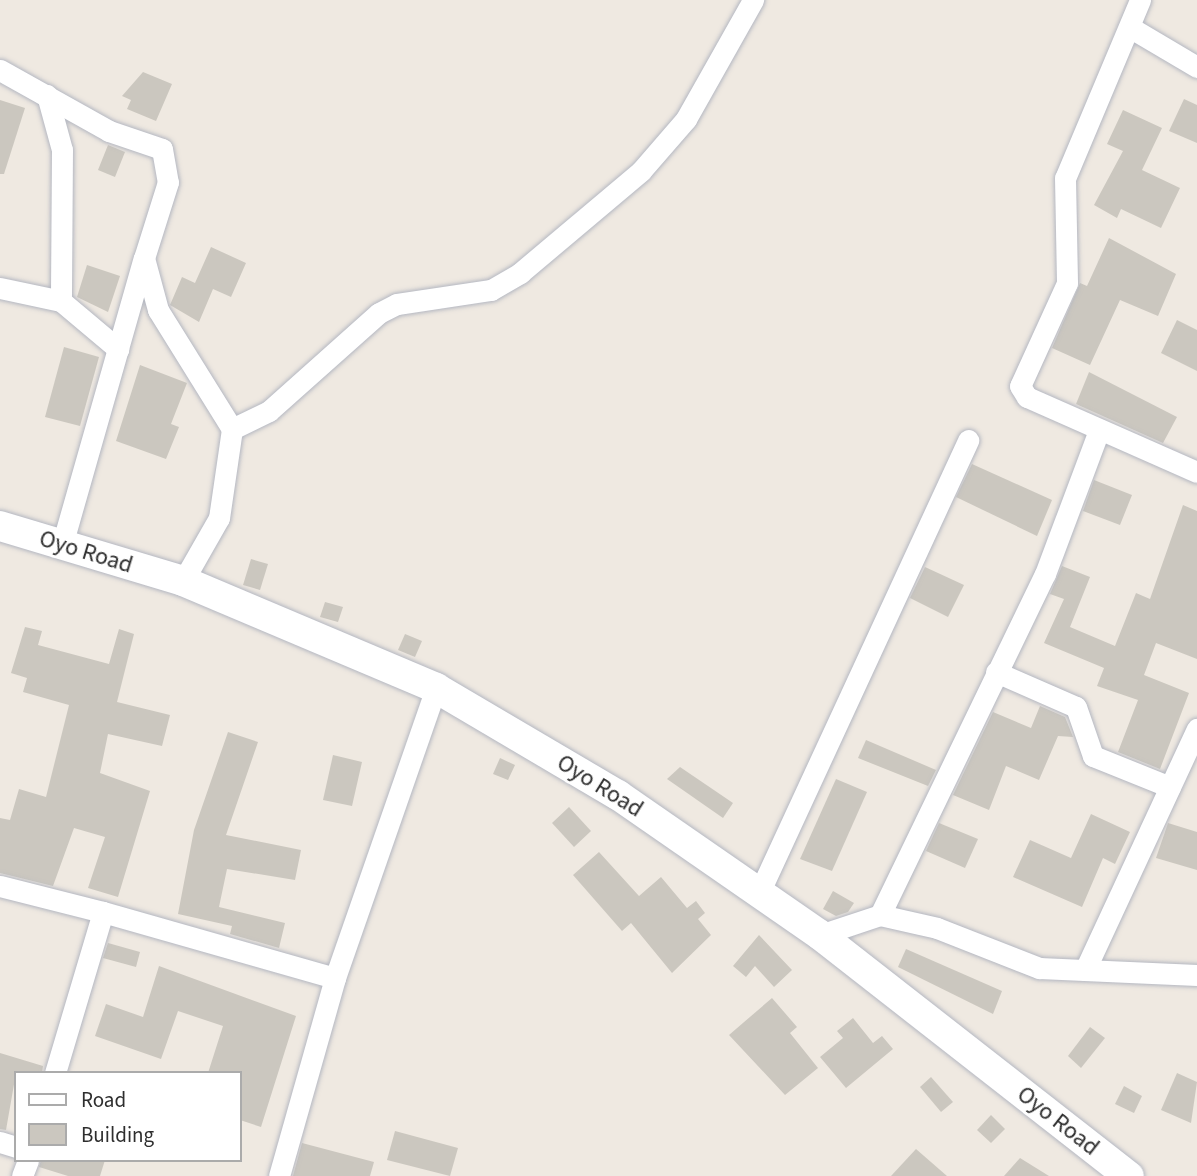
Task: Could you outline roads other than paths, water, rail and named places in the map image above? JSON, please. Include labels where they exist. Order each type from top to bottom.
[{"type":"street","points":[[232,429],[269,411],[379,313],[397,304],[479,294],[520,273],[641,171],[686,119],[753,0]]},
{"type":"street","points":[[1140,0],[1131,28],[1065,178],[1067,283],[1020,386],[1027,397],[1197,472]]},
{"type":"street","points":[[1131,28],[1197,67]]},
{"type":"street","points":[[0,70],[109,131],[162,149],[169,182],[144,258],[62,545]]},
{"type":"street","points":[[47,96],[62,150],[61,301]]},
{"type":"street","points":[[144,258],[158,310],[232,429],[219,518],[183,581]]},
{"type":"street","points":[[0,289],[61,301],[118,349]]},
{"type":"street","points":[[880,915],[1045,573],[1099,430]]},
{"type":"street","points":[[759,893],[968,440]]},
{"type":"street","name":"Oyo Road","points":[[0,526],[183,581],[436,688],[618,795],[820,935],[1129,1176]]},
{"type":"street","points":[[996,672],[1076,707],[1093,756],[1170,786]]},
{"type":"street","points":[[279,1176],[335,978],[436,688]]},
{"type":"street","points":[[1085,970],[1197,729]]},
{"type":"street","points":[[0,886],[103,912],[335,978]]},
{"type":"street","points":[[56,1071],[103,912]]},
{"type":"street","points":[[820,935],[880,915],[937,929],[1039,968],[1197,975]]}]
